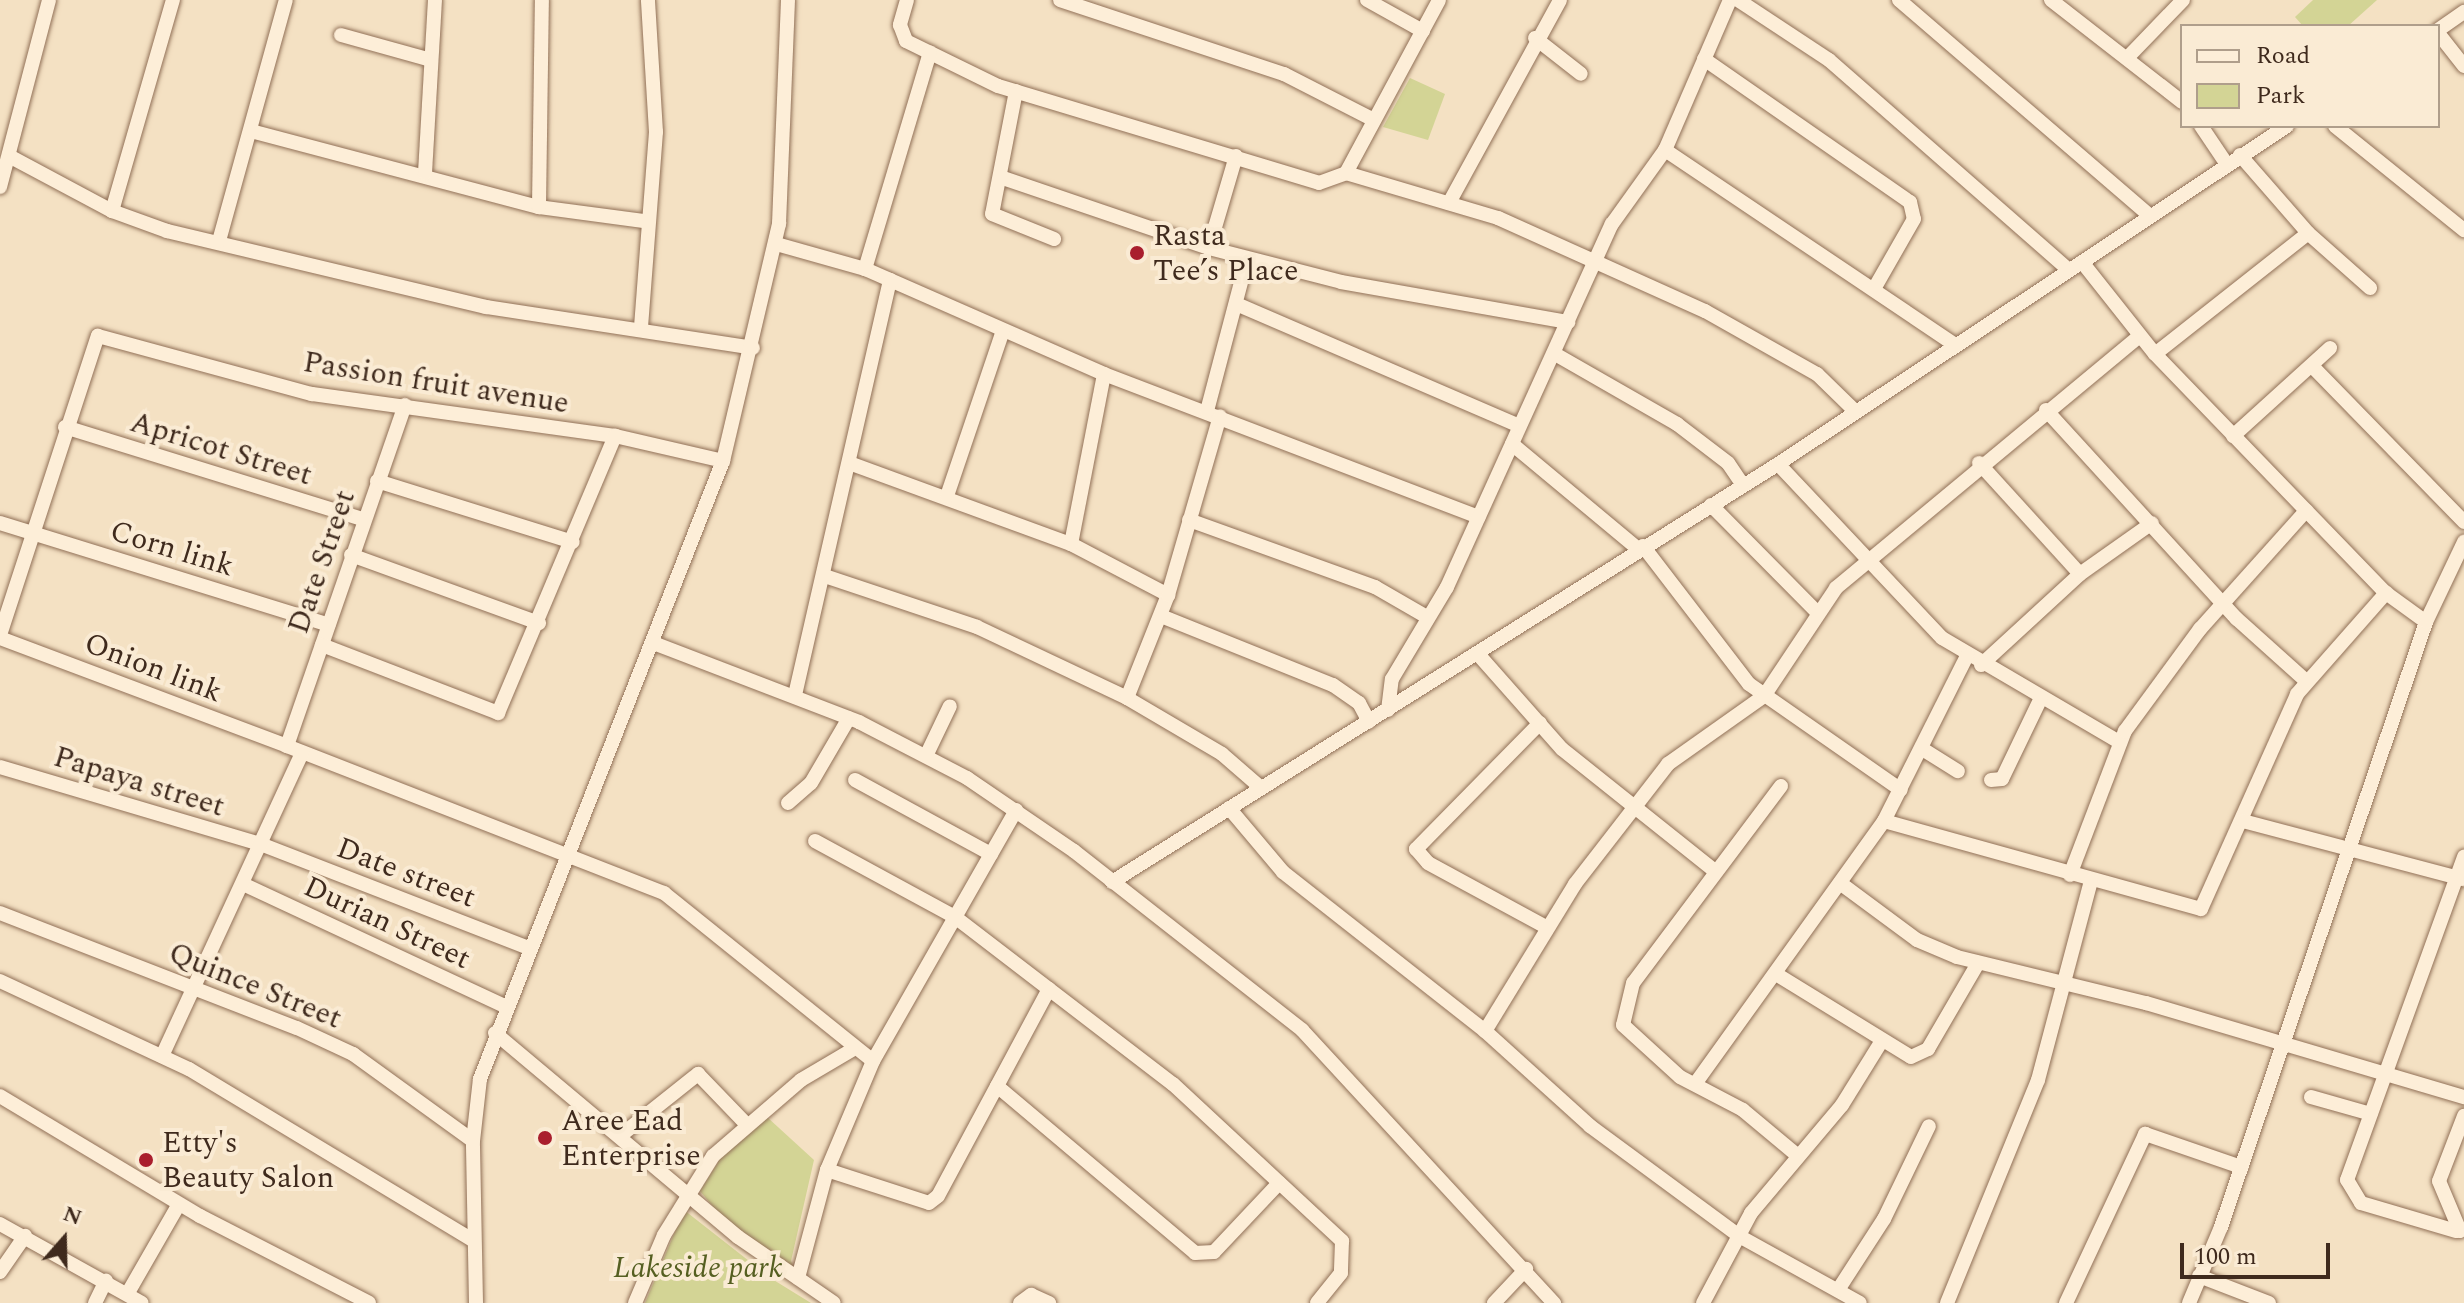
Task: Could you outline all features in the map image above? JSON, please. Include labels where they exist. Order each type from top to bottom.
[{"type":"street","points":[[0,187],[49,0]]},
{"type":"street","points":[[112,211],[173,0]]},
{"type":"street","points":[[219,241],[286,0]]},
{"type":"street","points":[[425,173],[435,0]]},
{"type":"street","points":[[539,207],[542,0]]},
{"type":"street","points":[[641,327],[644,221],[656,132],[648,0]]},
{"type":"street","points":[[476,1303],[473,1141],[495,1033],[571,857],[656,644],[723,461],[753,348],[776,244],[788,0]]},
{"type":"street","points":[[907,0],[901,34],[930,53],[1016,91],[1319,183],[1346,173],[1449,203],[1597,262],[1785,355],[1855,411]]},
{"type":"street","points":[[1060,0],[1284,74],[1374,120]]},
{"type":"street","points":[[1367,0],[1423,31]]},
{"type":"street","points":[[1346,173],[1439,0]]},
{"type":"street","points":[[1449,203],[1535,38],[1560,0]]},
{"type":"street","points":[[1388,710],[1389,685],[1479,517],[1622,207],[1665,150],[1730,0]]},
{"type":"street","points":[[1738,0],[1829,60],[2067,268]]},
{"type":"street","points":[[1899,0],[2148,214]]},
{"type":"street","points":[[2128,57],[2183,0]]},
{"type":"street","points":[[2055,1],[2180,100]]},
{"type":"street","points":[[2440,30],[2464,12]]},
{"type":"street","points":[[2440,34],[2464,66]]},
{"type":"street","points":[[341,35],[431,60]]},
{"type":"street","points":[[1535,38],[1581,74]]},
{"type":"street","points":[[865,269],[930,53]]},
{"type":"street","points":[[1704,59],[1910,202],[1914,219],[1875,287]]},
{"type":"street","points":[[1016,91],[995,219],[1054,239]]},
{"type":"street","points":[[2202,128],[2226,163]]},
{"type":"street","points":[[1112,882],[1778,464],[2067,268],[2082,262],[2148,214],[2284,128]]},
{"type":"street","points":[[2337,128],[2464,230]]},
{"type":"street","points":[[251,131],[425,173],[539,207],[644,221]]},
{"type":"street","points":[[1665,150],[1875,287],[1954,344]]},
{"type":"street","points":[[2240,155],[2308,233],[2370,288]]},
{"type":"street","points":[[9,156],[112,211],[219,241],[486,307],[641,327],[753,348]]},
{"type":"street","points":[[1209,248],[1236,156]]},
{"type":"street","points":[[1000,177],[1247,260],[1569,322]]},
{"type":"street","points":[[2155,354],[2308,233]]},
{"type":"street","points":[[776,244],[865,269],[1104,374],[1479,517]]},
{"type":"street","points":[[1127,698],[1161,616],[1189,520],[1241,306],[1247,260]]},
{"type":"street","points":[[2082,262],[2139,336],[2233,436],[2386,593],[2426,622]]},
{"type":"street","points":[[795,695],[852,464],[890,280]]},
{"type":"street","points":[[1241,306],[1519,426]]},
{"type":"street","points":[[947,496],[1003,331]]},
{"type":"street","name":"Passion fruit avenue","points":[[65,427],[98,336],[312,394],[615,436],[723,461]]},
{"type":"street","points":[[1485,1031],[1546,927],[1637,805],[1689,745],[1764,696],[1817,612],[1868,560],[1979,463],[2139,336]]},
{"type":"street","points":[[2233,436],[2330,348]]},
{"type":"street","points":[[1555,354],[1677,424],[1728,463],[1743,485]]},
{"type":"street","points":[[2312,366],[2464,522]]},
{"type":"street","points":[[1071,544],[1104,374]]},
{"type":"street","name":"Date Street","points":[[288,741],[405,405]]},
{"type":"street","points":[[2046,410],[2224,603],[2306,681]]},
{"type":"street","points":[[0,637],[65,427]]},
{"type":"street","name":"Apricot Street","points":[[65,427],[363,519]]},
{"type":"street","points":[[322,645],[498,713],[539,623],[615,436]]},
{"type":"street","points":[[1512,444],[1641,548],[1764,696],[1901,790]]},
{"type":"street","points":[[1979,463],[2080,574]]},
{"type":"street","points":[[852,464],[947,496],[1071,544],[1168,595]]},
{"type":"street","points":[[1778,464],[1913,613],[1981,665],[2119,742]]},
{"type":"street","points":[[377,481],[573,542]]},
{"type":"street","points":[[1711,505],[1817,612]]},
{"type":"street","points":[[2070,875],[2119,742],[2224,603],[2306,511]]},
{"type":"street","points":[[1189,520],[1375,587],[1427,617]]},
{"type":"street","name":"Corn link","points":[[0,523],[329,625]]},
{"type":"street","points":[[1981,665],[2080,574],[2152,523]]},
{"type":"street","points":[[2189,1303],[2241,1167],[2350,855],[2426,622],[2464,542]]},
{"type":"street","points":[[351,555],[539,623]]},
{"type":"street","points":[[825,576],[977,627],[1127,698],[1222,754],[1260,787]]},
{"type":"street","points":[[1884,821],[2091,881],[2201,909],[2243,821],[2266,757],[2306,681],[2386,593]]},
{"type":"street","points":[[1161,616],[1333,685],[1359,703],[1369,722]]},
{"type":"street","name":"Onion link","points":[[0,637],[288,741],[302,753],[571,857],[635,878],[691,910],[852,1050],[873,1061]]},
{"type":"street","points":[[656,644],[849,718],[926,756],[1016,810],[1302,1030],[1526,1269],[1554,1303]]},
{"type":"street","points":[[1477,653],[1562,749],[1637,805],[1715,871]]},
{"type":"street","points":[[1695,1084],[1884,821],[1924,750],[1967,656]]},
{"type":"street","points":[[1991,780],[2002,779],[2041,698]]},
{"type":"street","points":[[926,756],[950,706]]},
{"type":"street","points":[[788,803],[811,783],[849,718]]},
{"type":"street","points":[[1540,723],[1416,849],[1428,863],[1546,927]]},
{"type":"street","points":[[1924,750],[1958,771]]},
{"type":"street","points":[[162,1056],[245,885],[302,753]]},
{"type":"street","name":"Papaya street","points":[[0,767],[263,845]]},
{"type":"street","points":[[855,780],[991,854]]},
{"type":"street","points":[[1781,786],[1715,871],[1623,1008],[1630,1039],[1695,1084],[1761,1123],[1798,1156]]},
{"type":"street","points":[[1229,808],[1283,872],[1485,1031],[1590,1126],[1739,1236],[1860,1303]]},
{"type":"street","points":[[798,1278],[827,1170],[873,1061],[1016,810]]},
{"type":"street","points":[[2243,821],[2350,855],[2460,878]]},
{"type":"street","points":[[815,841],[955,917],[1173,1084],[1342,1241],[1341,1273],[1317,1303]]},
{"type":"street","name":"Date street","points":[[263,845],[531,949]]},
{"type":"street","points":[[2460,1231],[2361,1203],[2350,1192],[2347,1180],[2460,878],[2464,856]]},
{"type":"street","points":[[1947,1303],[2038,1080],[2059,981],[2091,881]]},
{"type":"street","points":[[1840,883],[1917,940],[1978,963],[2059,981],[2283,1046],[2387,1071],[2464,1097]]},
{"type":"street","name":"Durian Street","points":[[245,885],[507,1007]]},
{"type":"street","name":"Quince Street","points":[[0,913],[353,1054],[473,1141]]},
{"type":"street","points":[[1776,974],[1881,1042],[1922,1056],[1978,963]]},
{"type":"street","points":[[0,981],[162,1056],[473,1240]]},
{"type":"street","points":[[827,1170],[929,1203],[1049,989]]},
{"type":"street","points":[[495,1033],[688,1193],[834,1303]]},
{"type":"street","points":[[1703,1303],[1739,1236],[1881,1042]]},
{"type":"street","points":[[635,1303],[688,1193],[747,1125],[852,1050]]},
{"type":"street","points":[[620,1136],[698,1074],[747,1125]]},
{"type":"street","points":[[997,1086],[1195,1253],[1214,1252],[1279,1183]]},
{"type":"street","points":[[0,1096],[179,1204],[369,1303]]},
{"type":"street","points":[[2311,1097],[2371,1114]]},
{"type":"street","points":[[2460,1231],[2439,1181],[2463,1122]]},
{"type":"street","points":[[1838,1290],[1884,1219],[1929,1126]]},
{"type":"street","points":[[2066,1303],[2145,1134],[2241,1167]]},
{"type":"street","points":[[129,1291],[179,1204]]},
{"type":"street","points":[[0,1224],[129,1291],[142,1303]]},
{"type":"street","points":[[0,1272],[25,1236]]},
{"type":"street","points":[[1494,1303],[1526,1269]]},
{"type":"street","points":[[2199,1276],[2269,1303]]},
{"type":"street","points":[[95,1303],[106,1280]]},
{"type":"street","points":[[1020,1303],[1031,1295],[1049,1303]]},
{"type":"green space","points":[[2313,0],[2377,0],[2350,24],[2301,24],[2295,17]]},
{"type":"green space","points":[[1410,78],[1445,94],[1428,140],[1383,127]]},
{"type":"green space","points":[[767,1117],[814,1160],[791,1261],[798,1278],[738,1237],[700,1191],[722,1156]]},
{"type":"green space","name":"Lakeside park","points":[[684,1210],[772,1279],[811,1303],[645,1303]]},
{"type":"place","name":"Rasta Tee’s Place","points":[[1137,253]]},
{"type":"place","name":"Aree Ead Enterprise","points":[[545,1138]]},
{"type":"place","name":"Etty's Beauty Salon","points":[[146,1160]]}]
